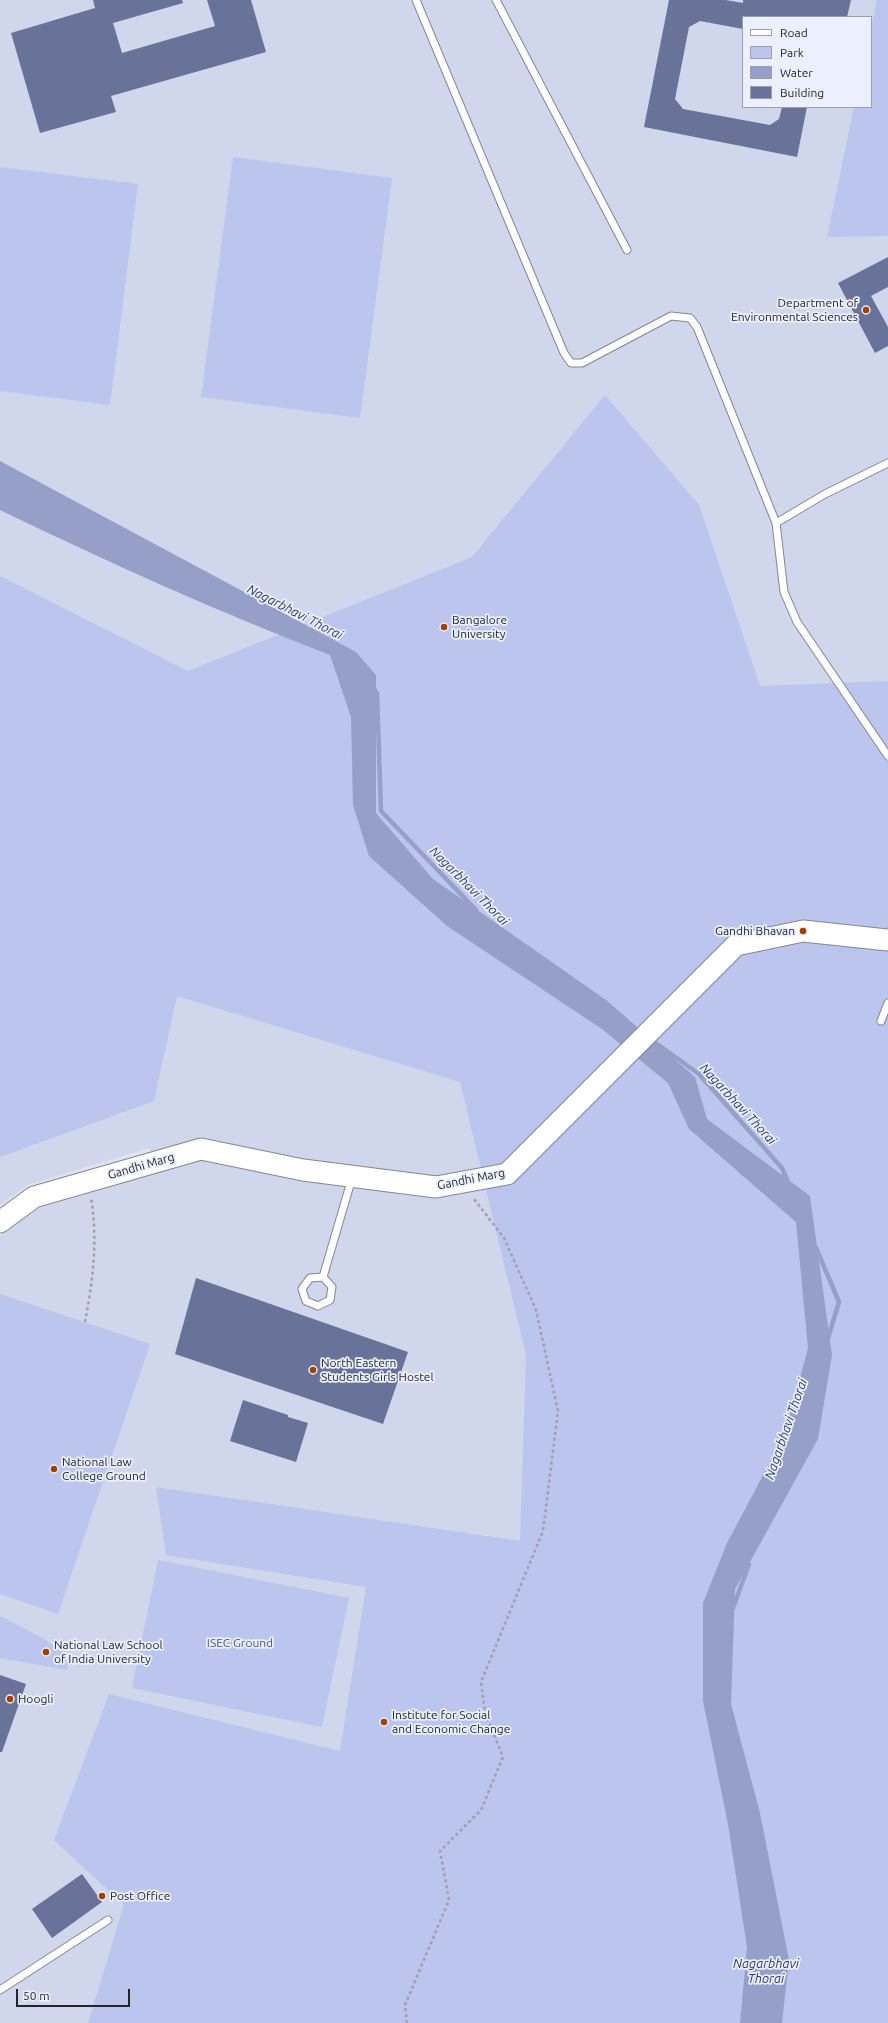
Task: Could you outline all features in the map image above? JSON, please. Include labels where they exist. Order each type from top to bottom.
[{"type":"main road","name":"Gandhi Marg","points":[[0,1222],[34,1197],[201,1149],[303,1170],[436,1187],[507,1174],[736,945],[803,931],[888,940]]},
{"type":"lane","points":[[416,0],[564,353],[571,363],[582,363],[671,316],[690,318],[697,327],[776,523],[784,592],[797,622],[888,756]]},
{"type":"lane","points":[[496,0],[627,250]]},
{"type":"lane","points":[[776,523],[825,494],[888,463]]},
{"type":"lane","points":[[881,1020],[888,1003]]},
{"type":"lane","points":[[323,1277],[353,1176]]},
{"type":"lane","points":[[323,1277],[332,1287],[330,1300],[318,1306],[306,1301],[302,1289],[310,1278],[323,1277]]},
{"type":"lane","points":[[0,1990],[108,1920]]},
{"type":"path","points":[[85,1322],[92,1285],[95,1221],[88,1182]]},
{"type":"path","points":[[407,2023],[405,2005],[449,1900],[440,1850],[481,1810],[503,1757],[485,1712],[481,1682],[543,1530],[558,1411],[536,1310],[504,1238],[461,1182]]},
{"type":"shaded area","name":"Bangalore University","points":[[0,0],[888,0],[888,2023],[0,2023],[0,1236],[36,1209],[157,1173],[149,1148],[28,1185],[0,1205]]},
{"type":"green space","points":[[877,0],[888,0],[888,236],[827,237],[854,108],[872,108],[872,22]]},
{"type":"green space","points":[[233,157],[392,178],[360,418],[201,397]]},
{"type":"green space","points":[[0,167],[138,184],[110,405],[0,391]]},
{"type":"green space","points":[[605,395],[699,505],[760,686],[888,681],[888,2023],[88,2023],[124,1905],[54,1840],[109,1694],[340,1751],[366,1587],[166,1555],[156,1487],[520,1541],[526,1355],[460,1082],[177,996],[154,1101],[0,1157],[0,576],[188,671],[472,557]]},
{"type":"green space","name":"National Law College Ground","points":[[0,1294],[150,1344],[58,1614],[0,1594]]},
{"type":"green space","name":"ISEC Ground","points":[[158,1560],[349,1598],[322,1727],[132,1688]]},
{"type":"green space","points":[[0,1616],[43,1638],[64,1653],[68,1670],[0,1658]]},
{"type":"water","name":"Nagarbhavi Thorai","points":[[0,461],[356,652],[376,675],[376,813],[433,879],[606,1000],[695,1077],[707,1119],[810,1196],[832,1355],[818,1439],[735,1589],[731,1704],[760,1813],[789,1960],[782,2023],[740,2023],[747,1947],[728,1824],[703,1701],[703,1603],[727,1543],[785,1434],[808,1348],[796,1222],[689,1129],[668,1083],[602,1029],[447,926],[369,856],[353,805],[351,717],[330,655],[246,622],[164,586],[81,549],[0,510]]},
{"type":"building","points":[[93,0],[182,0],[183,3],[113,23],[122,53],[215,26],[207,0],[251,0],[266,52],[111,96],[116,112],[40,133],[11,33],[95,8]]},
{"type":"building","points":[[669,0],[726,0],[743,3],[743,0],[851,0],[847,16],[742,16],[742,29],[700,21],[689,27],[675,99],[683,109],[770,125],[779,119],[782,108],[807,108],[797,157],[644,127]]},
{"type":"building","name":"Department of Environmental Sciences","points":[[888,257],[888,287],[871,296],[888,327],[888,346],[875,353],[838,283]]},
{"type":"building","name":"North Eastern Students Girls Hostel","points":[[196,1278],[408,1352],[383,1424],[175,1354]]},
{"type":"building","points":[[243,1400],[308,1423],[296,1462],[230,1441]]},
{"type":"building","name":"Hoogli","points":[[0,1675],[26,1684],[2,1752],[0,1752]]},
{"type":"building","points":[[82,1874],[102,1902],[52,1938],[32,1909]]},
{"type":"waterway","name":"Nagarbhavi Thorai","points":[[374,689],[377,693],[381,811],[476,910]]},
{"type":"waterway","name":"Nagarbhavi Thorai","points":[[650,1039],[699,1074],[782,1168],[788,1182]]},
{"type":"waterway","name":"Nagarbhavi Thorai","points":[[816,1248],[839,1302],[828,1338]]},
{"type":"waterway","name":"Nagarbhavi Thorai","points":[[733,1608],[749,1564]]},
{"type":"place","name":"Department of Environmental Sciences","points":[[866,310]]},
{"type":"place","name":"Bangalore University","points":[[444,627]]},
{"type":"place","name":"Gandhi Bhavan","points":[[803,931]]},
{"type":"place","name":"North Eastern Students Girls Hostel","points":[[313,1370]]},
{"type":"place","name":"National Law College Ground","points":[[54,1469]]},
{"type":"place","name":"National Law School of India University","points":[[46,1652]]},
{"type":"place","name":"Hoogli","points":[[10,1699]]},
{"type":"place","name":"Institute for Social and Economic Change","points":[[384,1722]]},
{"type":"place","name":"Post Office","points":[[102,1896]]}]
